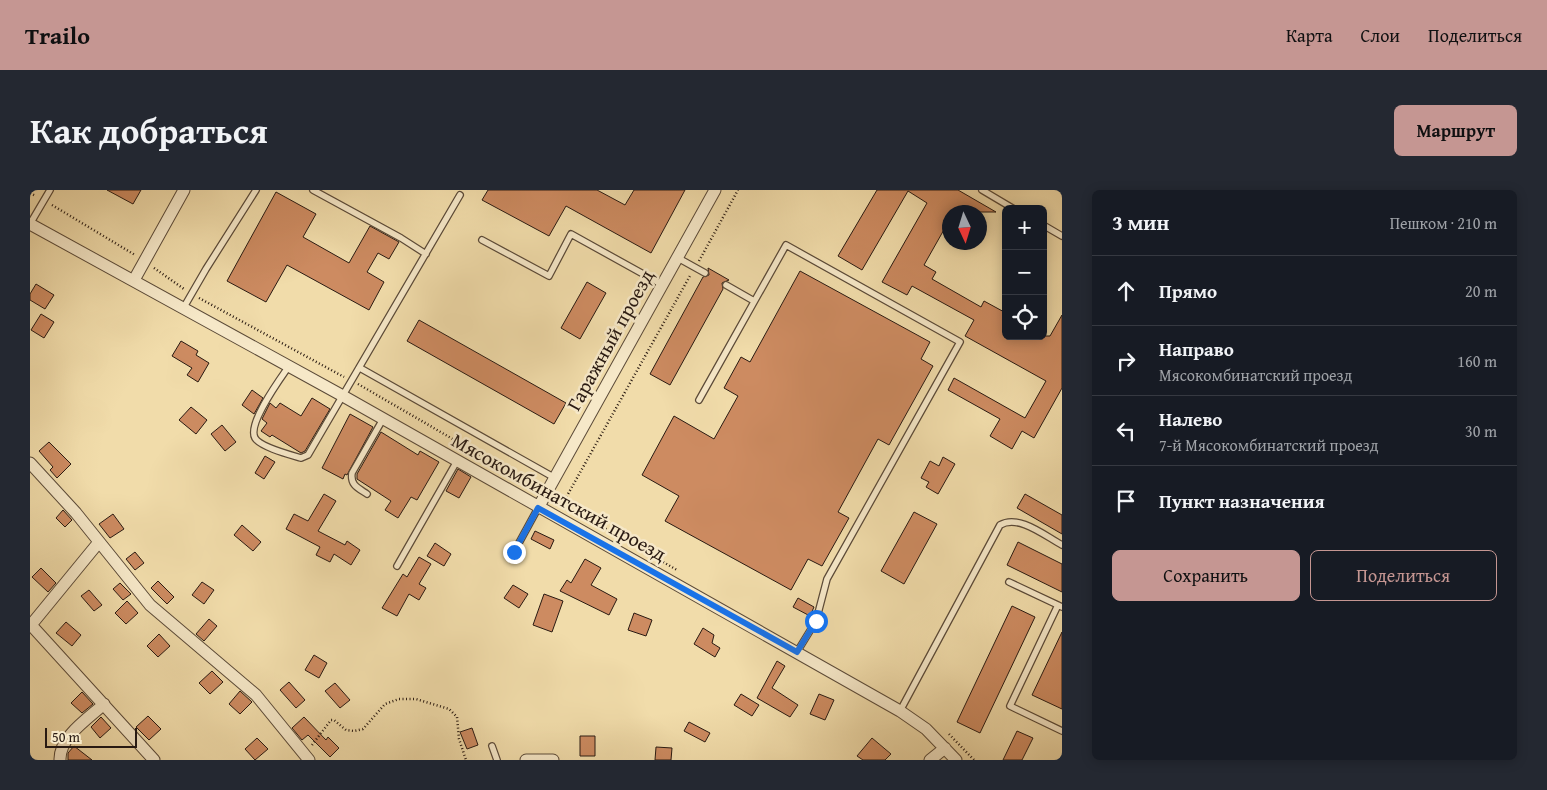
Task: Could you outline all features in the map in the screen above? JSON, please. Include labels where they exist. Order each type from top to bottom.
[{"type":"street","points":[[134,280],[184,190]]},
{"type":"street","name":"Гаражный проезд","points":[[538,508],[715,190]]},
{"type":"street","name":"Мясокомбинатский проезд","points":[[30,224],[184,307],[538,508],[797,652],[926,729],[956,760]]},
{"type":"street","points":[[31,466],[76,513],[150,605],[256,695],[306,757]]},
{"type":"street","points":[[99,542],[30,625],[154,760]]},
{"type":"street","points":[[60,760],[62,748],[68,737],[104,704]]},
{"type":"street","points":[[930,760],[945,748]]},
{"type":"street","points":[[526,760],[553,760]]},
{"type":"lane","points":[[30,224],[50,190]]},
{"type":"lane","points":[[184,307],[256,190]]},
{"type":"lane","points":[[313,190],[401,238],[426,254]]},
{"type":"lane","points":[[982,190],[1007,205]]},
{"type":"lane","points":[[289,366],[265,402],[255,426],[254,437],[256,440],[275,449],[301,458],[308,455],[460,195]]},
{"type":"lane","points":[[1047,227],[1062,236]]},
{"type":"lane","points":[[482,240],[549,276],[571,234],[663,285]]},
{"type":"lane","points":[[699,400],[786,245],[960,342],[828,579],[816,621],[797,652]]},
{"type":"lane","points":[[678,258],[705,274]]},
{"type":"lane","points":[[726,285],[754,301]]},
{"type":"lane","points":[[360,368],[555,478]]},
{"type":"lane","points":[[367,494],[355,485],[351,479],[352,473],[383,419]]},
{"type":"lane","points":[[397,566],[457,461]]},
{"type":"lane","points":[[514,552],[538,508]]},
{"type":"lane","points":[[900,712],[1000,525],[1007,521],[1016,521],[1062,545]]},
{"type":"lane","points":[[1009,582],[1060,606],[1010,706],[1062,731]]},
{"type":"lane","points":[[492,746],[497,760]]},
{"type":"path","points":[[563,504],[738,190]]},
{"type":"path","points":[[30,193],[144,261],[191,294],[352,381],[684,574]]},
{"type":"path","points":[[306,757],[331,720],[346,730],[354,731],[363,728],[385,704],[399,699],[416,699],[448,709],[457,717],[459,739],[466,760]]},
{"type":"path","points":[[944,729],[974,760]]},
{"type":"building","points":[[107,190],[141,190],[133,204]]},
{"type":"building","points":[[488,190],[597,190],[625,205],[634,190],[685,190],[651,253],[566,206],[549,236],[482,200]]},
{"type":"building","points":[[877,190],[958,190],[984,205],[942,205],[942,233],[924,265],[936,272],[932,279],[981,307],[984,301],[1002,311],[1002,340],[1047,340],[1047,336],[1050,336],[1062,315],[1062,388],[1034,438],[1022,431],[1012,449],[990,436],[1000,419],[948,390],[954,378],[1025,418],[1046,381],[965,336],[974,320],[912,286],[907,295],[882,282],[927,203],[908,191],[862,270],[838,256]]},
{"type":"building","points":[[276,192],[316,214],[303,237],[349,263],[370,226],[399,242],[389,259],[378,253],[367,272],[384,282],[369,310],[287,265],[266,302],[227,281]]},
{"type":"building","points":[[987,207],[996,212],[987,212]]},
{"type":"building","points":[[708,268],[729,280],[722,283],[723,289],[670,385],[650,374],[703,277],[709,275]]},
{"type":"building","points":[[800,271],[930,342],[921,359],[933,366],[889,445],[878,439],[838,512],[849,518],[822,566],[808,559],[791,590],[665,521],[679,496],[642,475],[674,416],[714,439],[738,396],[724,388],[741,357],[750,362]]},
{"type":"building","points":[[587,282],[606,293],[580,339],[561,328]]},
{"type":"building","points":[[36,284],[54,295],[45,309],[30,300],[30,294]]},
{"type":"building","points":[[41,314],[54,322],[44,338],[31,330]]},
{"type":"building","points":[[419,320],[566,403],[554,424],[407,341]]},
{"type":"building","points":[[181,341],[198,351],[196,355],[209,363],[198,382],[187,375],[192,368],[172,356]]},
{"type":"building","points":[[252,390],[263,398],[254,414],[242,405]]},
{"type":"building","points":[[312,398],[330,409],[305,451],[301,453],[272,435],[270,437],[261,431],[267,423],[262,419],[270,403],[276,408],[280,403],[301,416]]},
{"type":"building","points":[[191,407],[207,420],[196,434],[179,420]]},
{"type":"building","points":[[350,414],[373,427],[343,479],[322,468]]},
{"type":"building","points":[[222,425],[236,442],[225,451],[211,434]]},
{"type":"building","points":[[381,432],[418,455],[420,451],[439,462],[417,500],[411,497],[398,518],[385,510],[391,501],[357,479],[357,474]]},
{"type":"building","points":[[49,442],[71,464],[57,478],[50,470],[53,467],[39,451]]},
{"type":"building","points":[[265,456],[275,462],[264,479],[255,473]]},
{"type":"building","points":[[943,457],[955,464],[938,494],[926,487],[929,482],[921,478],[930,461],[939,466]]},
{"type":"building","points":[[458,469],[471,477],[459,498],[446,491]]},
{"type":"building","points":[[324,494],[336,501],[318,531],[345,545],[347,541],[360,550],[351,565],[334,554],[330,562],[316,555],[320,547],[286,529],[294,514],[308,521]]},
{"type":"building","points":[[1025,494],[1062,515],[1062,534],[1017,508]]},
{"type":"building","points":[[63,510],[72,520],[65,527],[56,518]]},
{"type":"building","points":[[914,512],[937,524],[904,584],[881,571]]},
{"type":"building","points":[[113,514],[124,529],[110,538],[99,524]]},
{"type":"building","points":[[242,525],[261,542],[253,551],[234,535]]},
{"type":"building","points":[[535,531],[554,540],[550,549],[531,539]]},
{"type":"building","points":[[1018,542],[1062,564],[1062,592],[1007,565]]},
{"type":"building","points":[[435,543],[451,554],[444,566],[427,556]]},
{"type":"building","points":[[135,552],[144,563],[135,570],[126,559]]},
{"type":"building","points":[[419,557],[431,564],[419,584],[426,588],[419,600],[409,594],[397,616],[382,608],[403,574],[407,577]]},
{"type":"building","points":[[585,559],[601,568],[591,585],[617,599],[609,615],[560,591],[567,580],[571,583]]},
{"type":"building","points":[[41,568],[56,583],[48,592],[32,577]]},
{"type":"building","points":[[158,581],[174,597],[167,604],[151,588]]},
{"type":"building","points":[[202,582],[214,590],[204,604],[192,595]]},
{"type":"building","points":[[120,583],[131,594],[123,600],[113,589]]},
{"type":"building","points":[[513,585],[528,594],[519,608],[504,598]]},
{"type":"building","points":[[89,590],[102,605],[94,611],[81,596]]},
{"type":"building","points":[[544,594],[563,601],[552,632],[533,625]]},
{"type":"building","points":[[798,598],[814,607],[810,616],[793,607]]},
{"type":"building","points":[[127,601],[138,613],[126,624],[115,613]]},
{"type":"building","points":[[1012,606],[1035,617],[980,733],[957,722]]},
{"type":"building","points":[[634,613],[652,620],[646,636],[628,630]]},
{"type":"building","points":[[209,619],[217,626],[204,641],[196,634]]},
{"type":"building","points":[[66,622],[81,635],[72,646],[56,633]]},
{"type":"building","points":[[703,628],[714,635],[712,643],[720,648],[715,657],[694,644]]},
{"type":"building","points":[[1062,632],[1062,709],[1032,695]]},
{"type":"building","points":[[159,634],[170,646],[158,657],[147,646]]},
{"type":"building","points":[[314,655],[327,663],[319,678],[305,670]]},
{"type":"building","points":[[777,661],[785,666],[772,688],[798,705],[790,717],[757,698]]},
{"type":"building","points":[[212,671],[223,682],[210,694],[199,683]]},
{"type":"building","points":[[289,682],[305,700],[296,708],[280,690]]},
{"type":"building","points":[[335,683],[350,700],[340,708],[325,691]]},
{"type":"building","points":[[240,691],[252,702],[240,714],[229,704]]},
{"type":"building","points":[[82,692],[93,704],[82,713],[71,703]]},
{"type":"building","points":[[741,694],[759,705],[752,716],[734,705]]},
{"type":"building","points":[[819,694],[834,700],[825,720],[810,714]]},
{"type":"building","points":[[148,716],[161,729],[149,740],[136,727]]},
{"type":"building","points":[[101,717],[111,728],[100,738],[91,727]]},
{"type":"building","points":[[304,717],[326,740],[328,737],[339,748],[330,757],[308,735],[302,740],[292,728]]},
{"type":"building","points":[[689,722],[710,733],[705,742],[684,731]]},
{"type":"building","points":[[472,728],[478,745],[467,749],[460,732]]},
{"type":"building","points":[[1017,731],[1033,738],[1022,760],[1003,760]]},
{"type":"building","points":[[580,736],[595,736],[595,756],[580,756]]},
{"type":"building","points":[[257,738],[268,749],[255,760],[245,749]]},
{"type":"building","points":[[872,738],[891,754],[885,760],[863,760],[857,756]]},
{"type":"building","points":[[74,746],[92,760],[68,760],[68,753]]},
{"type":"building","points":[[656,747],[672,748],[671,760],[655,760]]},
{"type":"route","points":[[514,552],[538,508],[797,652],[816,621]]}]
